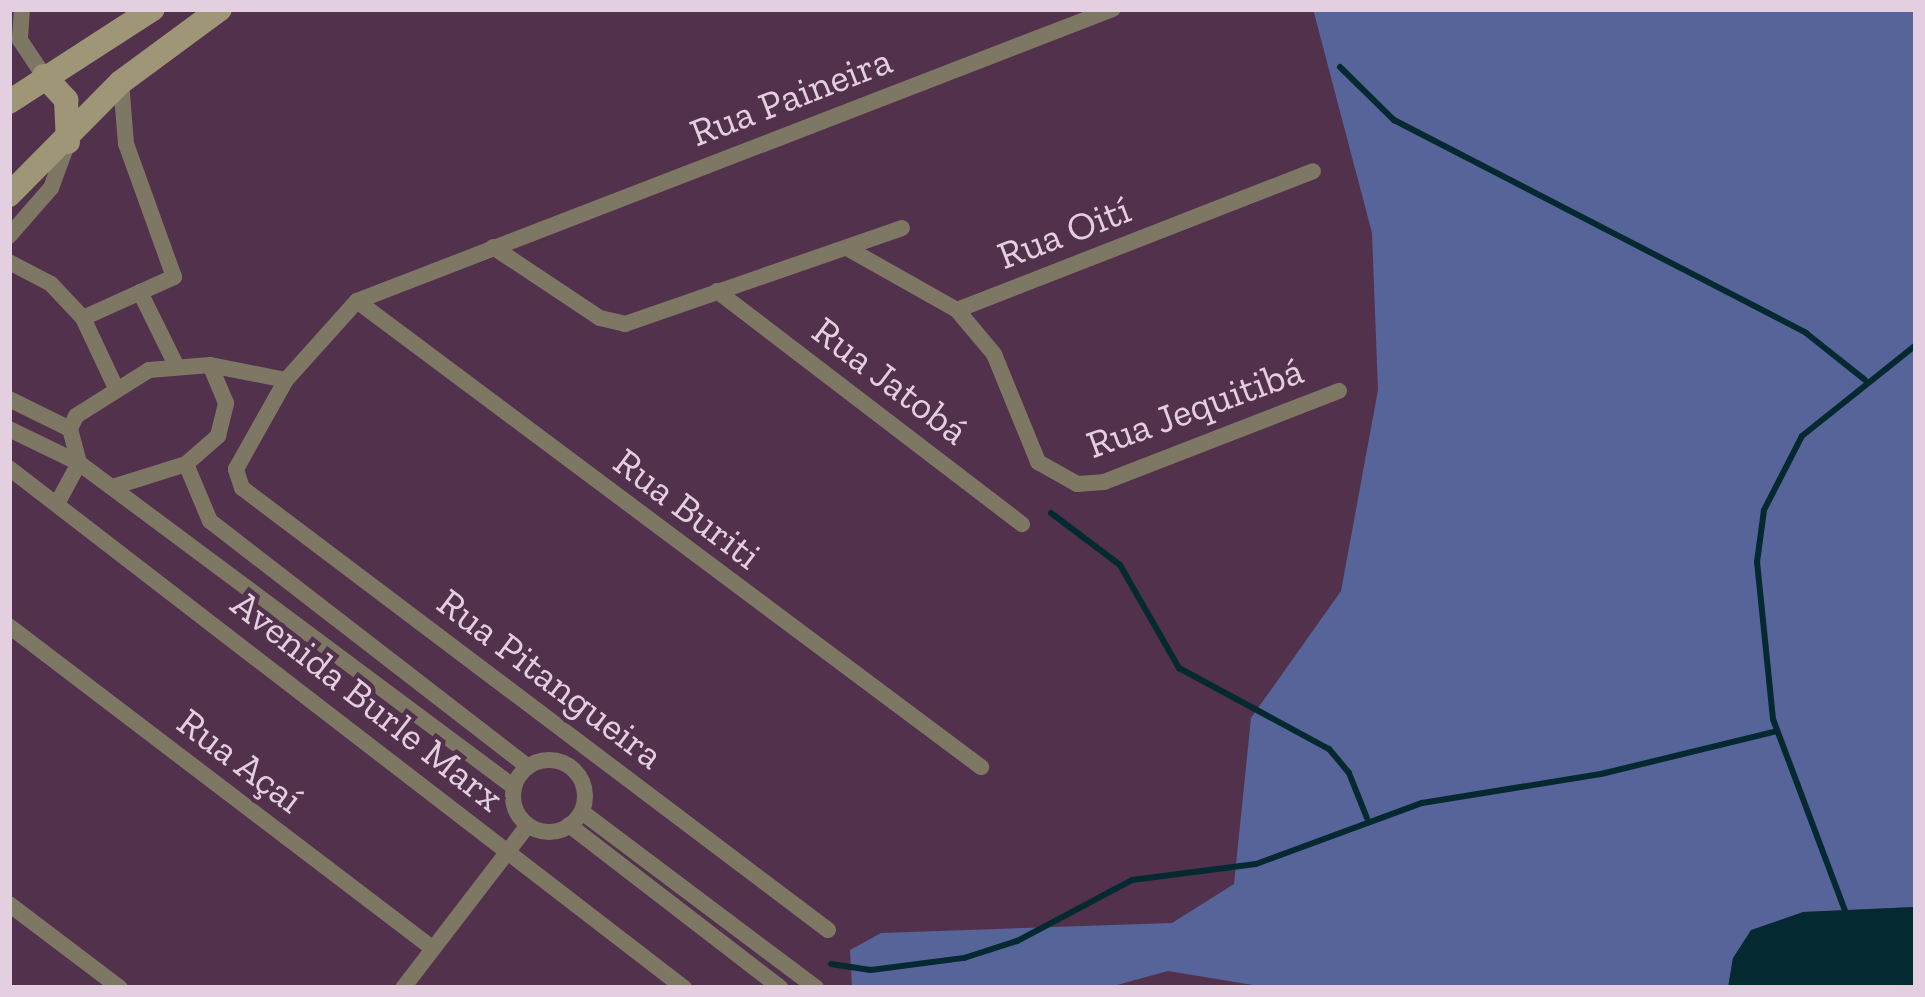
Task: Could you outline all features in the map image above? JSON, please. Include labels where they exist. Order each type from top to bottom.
[{"type":"main road","points":[[9,102],[153,9]]},
{"type":"main road","points":[[9,195],[68,142],[121,82],[220,9]]},
{"type":"main road","points":[[44,76],[66,100],[68,142]]},
{"type":"street","points":[[22,9],[20,40],[44,76]]},
{"type":"street","name":"Rua Paineira","points":[[357,301],[1114,9]]},
{"type":"street","points":[[83,318],[174,277],[126,144],[121,82]]},
{"type":"street","points":[[9,236],[51,188],[68,142]]},
{"type":"street","name":"Rua Oití","points":[[957,310],[1313,171]]},
{"type":"street","points":[[493,247],[600,318],[626,324],[902,228]]},
{"type":"street","points":[[847,248],[957,310]]},
{"type":"street","points":[[9,262],[51,284],[83,318],[115,386]]},
{"type":"street","name":"Rua Jatobá","points":[[718,291],[1022,524]]},
{"type":"street","points":[[140,292],[175,364]]},
{"type":"street","points":[[70,429],[115,386],[175,364],[210,365],[247,376],[286,380],[357,301]]},
{"type":"street","name":"Rua Buriti","points":[[357,301],[981,767]]},
{"type":"street","name":"Rua Jequitibá","points":[[957,310],[994,354],[1038,462],[1076,484],[1104,482],[1339,391]]},
{"type":"street","points":[[210,365],[226,403]]},
{"type":"street","points":[[116,485],[185,464],[218,436],[226,403],[247,376]]},
{"type":"street","name":"Rua Pitangueira","points":[[286,380],[242,450],[237,477],[827,930]]},
{"type":"street","points":[[9,399],[70,429],[79,463],[58,502]]},
{"type":"street","name":"Avenida Burle Marx","points":[[9,429],[116,485],[514,787]]},
{"type":"street","name":"Avenida Burle Marx","points":[[185,464],[210,521],[528,767]]},
{"type":"street","name":"Avenida Burle Marx","points":[[9,468],[684,988]]},
{"type":"street","name":"Rua Açaí","points":[[9,626],[432,948]]},
{"type":"street","points":[[574,770],[588,750]]},
{"type":"street","points":[[551,760],[574,770],[585,788],[575,819],[552,832],[528,825],[516,809],[514,787],[528,767],[551,760]]},
{"type":"street","points":[[575,819],[781,988]]},
{"type":"street","points":[[575,819],[816,988]]},
{"type":"street","points":[[403,988],[528,825]]},
{"type":"street","points":[[9,904],[120,988]]},
{"type":"shaded area","points":[[1313,9],[1916,9],[1916,907],[1803,912],[1733,958],[1728,988],[1271,988],[1168,971],[1106,988],[852,988],[850,950],[881,933],[1172,923],[1234,884],[1251,718],[1341,591],[1378,390],[1372,233]]},
{"type":"shaded area","points":[[1916,907],[1916,988],[1728,988],[1733,958],[1751,930],[1803,912]]},
{"type":"waterway","points":[[1340,67],[1394,120],[1806,333],[1865,380]]},
{"type":"waterway","points":[[1847,916],[1773,719],[1757,562],[1764,510],[1802,436],[1916,345]]},
{"type":"waterway","points":[[1051,513],[1120,565],[1179,668],[1329,749],[1349,773],[1367,818]]},
{"type":"waterway","points":[[831,964],[871,970],[964,958],[1017,941],[1132,880],[1256,864],[1422,803],[1601,774],[1777,731]]}]
